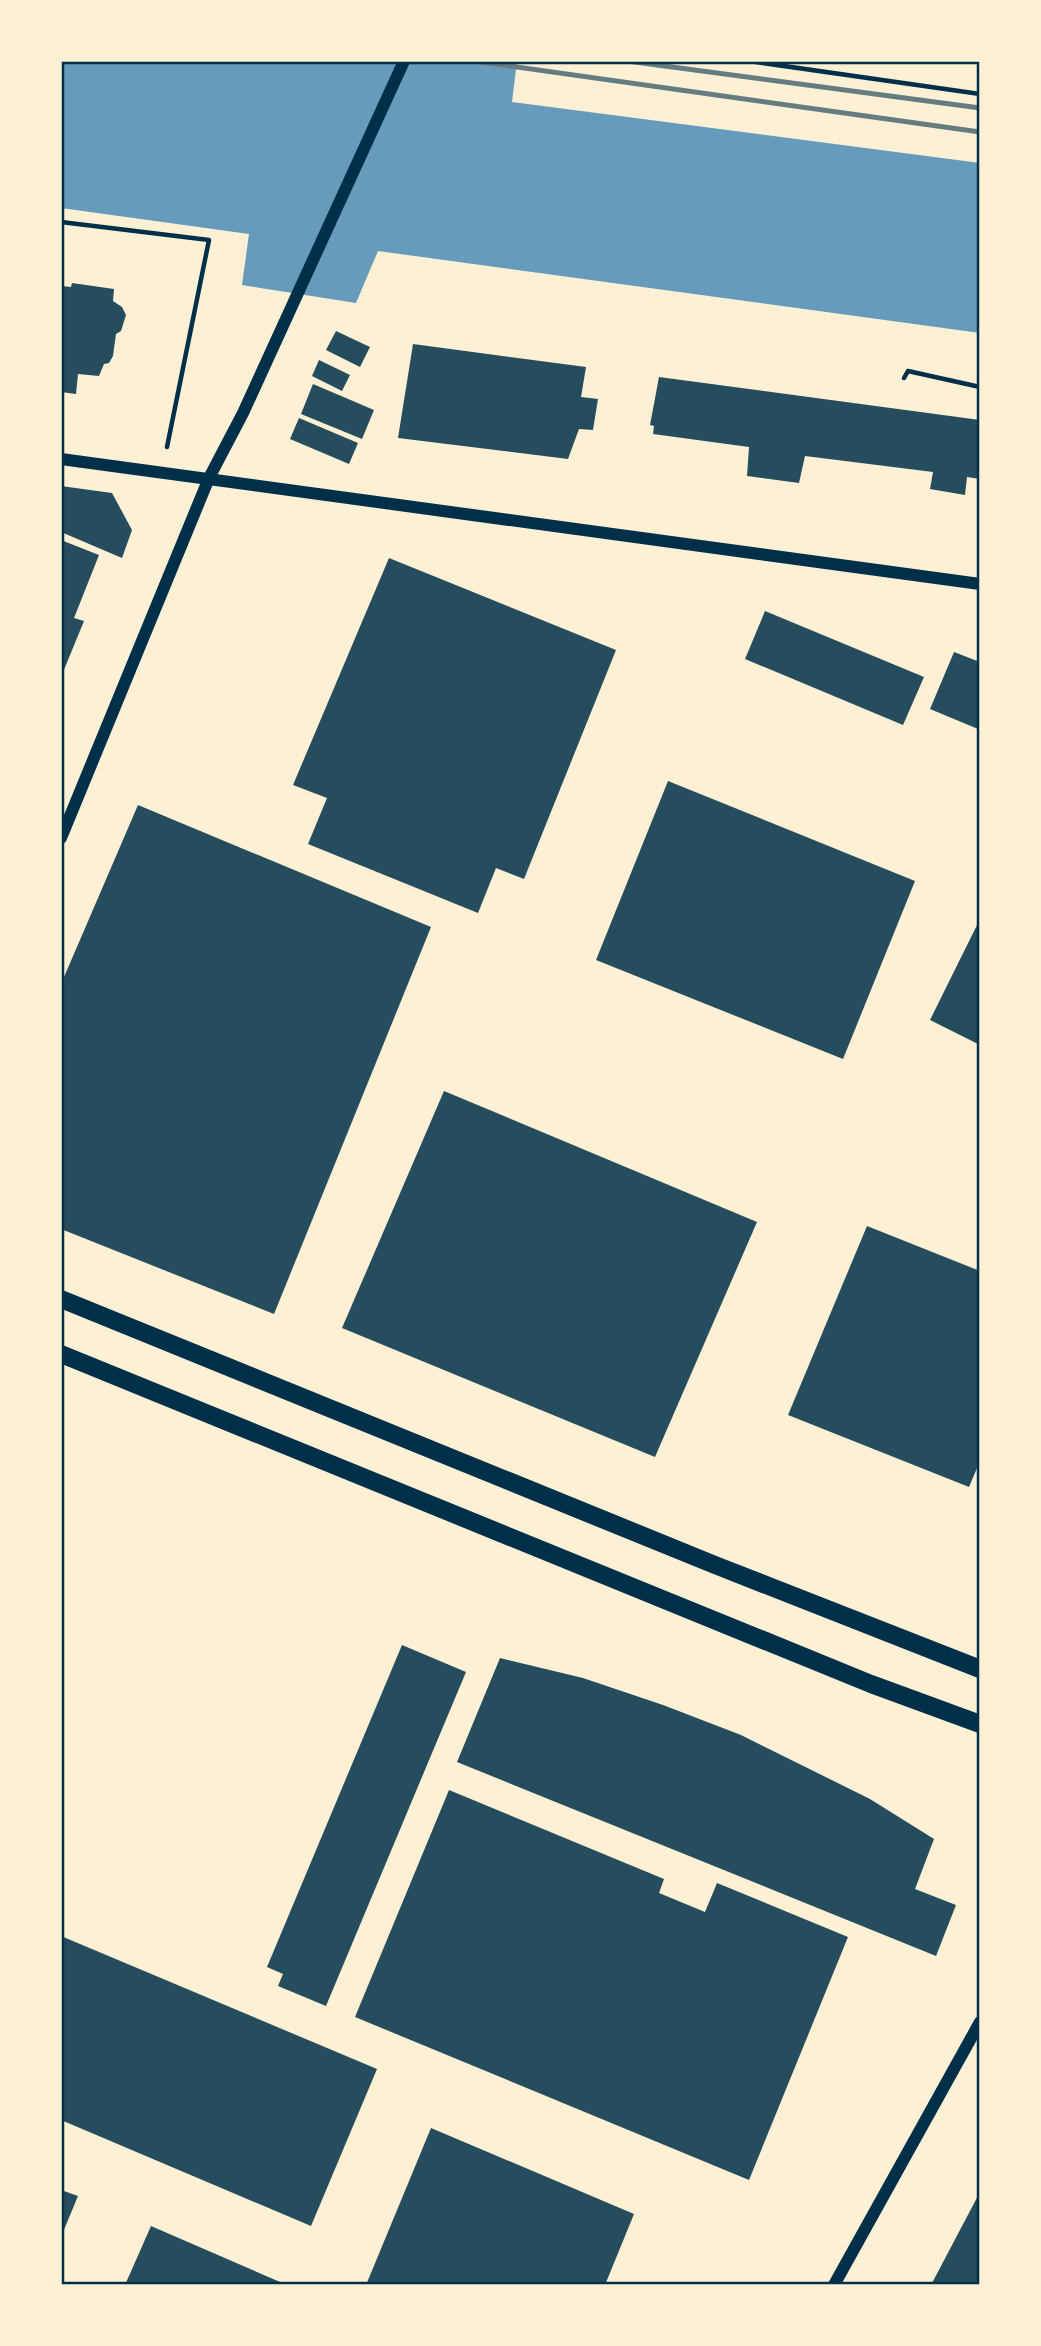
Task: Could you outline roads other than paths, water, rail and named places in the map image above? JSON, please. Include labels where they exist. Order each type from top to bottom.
[{"type":"main road","points":[[61,1299],[715,1565],[980,1669]]},
{"type":"main road","points":[[61,1354],[871,1684],[980,1724]]},
{"type":"street","points":[[61,838],[209,478],[404,61]]},
{"type":"street","points":[[61,459],[980,584]]},
{"type":"street","points":[[834,2285],[980,2022]]},
{"type":"water","points":[[61,61],[517,61],[512,102],[980,163],[980,333],[378,251],[356,303],[242,285],[249,234],[61,208]]},
{"type":"railway","points":[[474,61],[980,132]]},
{"type":"railway","points":[[627,61],[980,108]]}]
